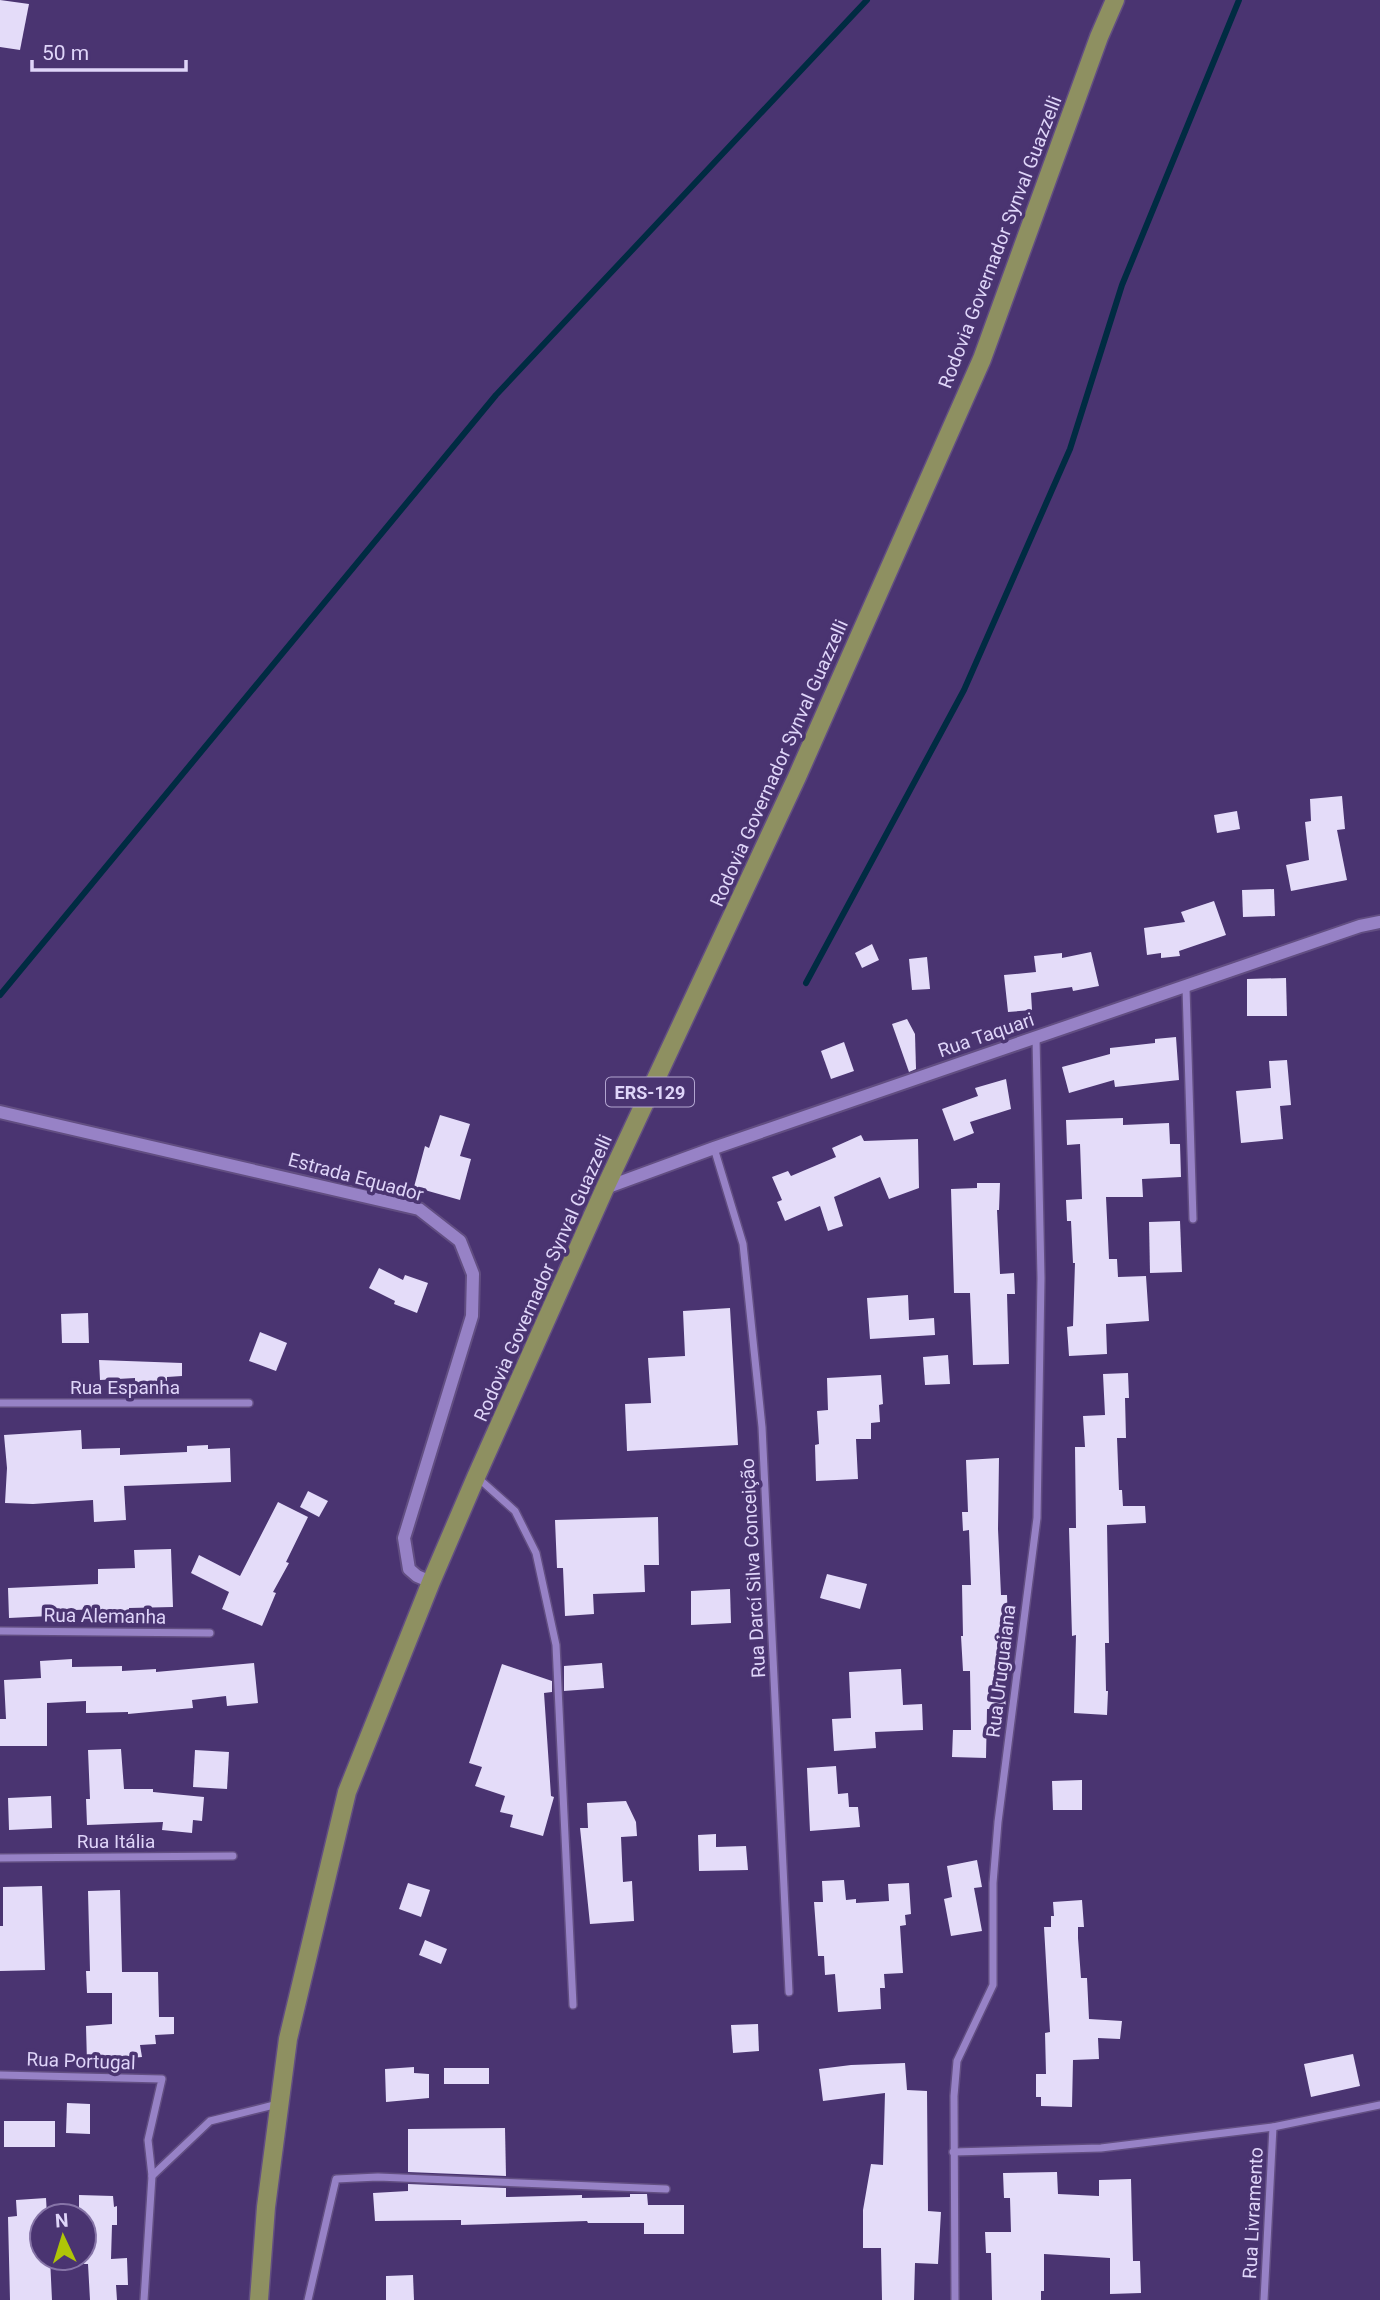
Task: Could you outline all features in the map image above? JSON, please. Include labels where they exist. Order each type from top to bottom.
[{"type":"main road","name":"Rodovia Governador Synval Guazzelli","points":[[260,2300],[266,2207],[288,2039],[347,1792],[431,1582],[605,1188],[797,777],[982,359],[1099,37],[1115,0]]},
{"type":"street","name":"Rua Taquari","points":[[605,1188],[1360,926],[1380,922]]},
{"type":"street","points":[[1186,988],[1193,1219]]},
{"type":"street","name":"Rua Uruguaiana","points":[[955,2300],[953,2152],[957,2061],[993,1985],[993,1883],[998,1822],[1037,1518],[1041,1278],[1036,1038]]},
{"type":"street","name":"Estrada Equador","points":[[0,1112],[419,1209],[460,1241],[473,1274],[472,1316],[404,1538],[409,1569],[431,1582]]},
{"type":"street","name":"Rua Darcí Silva Conceição","points":[[714,1148],[743,1244],[762,1427],[789,1992]]},
{"type":"street","name":"Rua Espanha","points":[[0,1403],[249,1403]]},
{"type":"street","points":[[477,1477],[515,1511],[536,1553],[556,1646],[573,2005]]},
{"type":"street","name":"Rua Alemanha","points":[[0,1630],[210,1633]]},
{"type":"street","name":"Rua Itália","points":[[0,1857],[233,1856]]},
{"type":"street","name":"Rua Portugal","points":[[0,2075],[162,2079],[148,2140],[152,2176]]},
{"type":"street","points":[[144,2300],[152,2176],[210,2121],[279,2104]]},
{"type":"street","points":[[953,2152],[1101,2148],[1273,2127],[1380,2105]]},
{"type":"street","name":"Rua Livramento","points":[[1264,2300],[1273,2127]]},
{"type":"street","points":[[308,2300],[336,2179],[378,2177],[666,2189]]},
{"type":"building","points":[[0,0],[29,4],[20,50],[0,47]]},
{"type":"building","points":[[1342,796],[1345,829],[1337,830],[1347,880],[1291,891],[1286,865],[1309,860],[1305,822],[1311,821],[1310,799]]},
{"type":"building","points":[[1237,811],[1240,829],[1217,833],[1214,815]]},
{"type":"building","points":[[1274,889],[1275,916],[1243,917],[1242,890]]},
{"type":"building","points":[[1214,901],[1226,935],[1179,951],[1180,956],[1161,958],[1161,953],[1147,955],[1144,928],[1185,922],[1181,912]]},
{"type":"building","points":[[872,944],[879,960],[862,968],[855,953]]},
{"type":"building","points":[[1091,952],[1099,986],[1073,991],[1072,987],[1031,993],[1032,1010],[1008,1012],[1004,975],[1036,972],[1034,956],[1062,953],[1062,958]]},
{"type":"building","points":[[927,957],[930,989],[912,990],[909,959]]},
{"type":"building","points":[[1286,978],[1287,1016],[1247,1016],[1247,979]]},
{"type":"building","points":[[907,1019],[915,1034],[916,1069],[909,1072],[892,1024]]},
{"type":"building","points":[[1176,1037],[1179,1080],[1115,1087],[1114,1080],[1069,1093],[1062,1067],[1110,1054],[1110,1048],[1155,1043],[1155,1039]]},
{"type":"building","points":[[844,1042],[854,1071],[831,1079],[821,1051]]},
{"type":"building","points":[[1287,1060],[1291,1105],[1280,1106],[1283,1139],[1241,1143],[1236,1091],[1271,1088],[1269,1061]]},
{"type":"building","points":[[1006,1079],[1011,1109],[970,1122],[974,1133],[954,1141],[942,1109],[978,1096],[975,1088]]},
{"type":"building","points":[[440,1115],[470,1124],[460,1156],[471,1159],[460,1200],[414,1187],[425,1146],[429,1148]]},
{"type":"building","points":[[1123,1118],[1123,1125],[1169,1123],[1170,1144],[1180,1144],[1181,1177],[1142,1179],[1143,1197],[1106,1197],[1109,1259],[1117,1259],[1118,1277],[1146,1276],[1149,1321],[1106,1324],[1107,1354],[1069,1356],[1067,1327],[1073,1326],[1075,1263],[1066,1200],[1082,1199],[1080,1144],[1067,1145],[1066,1120]]},
{"type":"building","points":[[861,1135],[864,1141],[918,1139],[919,1188],[889,1199],[880,1177],[834,1197],[843,1226],[828,1231],[820,1206],[785,1221],[777,1202],[782,1200],[772,1177],[788,1171],[791,1176],[836,1157],[832,1148]]},
{"type":"building","points":[[977,1183],[1000,1183],[997,1210],[1000,1274],[1014,1273],[1015,1294],[1007,1294],[1009,1364],[973,1365],[970,1293],[954,1293],[951,1189],[977,1188]]},
{"type":"building","points":[[1180,1221],[1182,1272],[1150,1273],[1149,1222]]},
{"type":"building","points":[[379,1268],[403,1280],[405,1275],[428,1283],[417,1313],[394,1304],[395,1301],[369,1288]]},
{"type":"building","points":[[908,1295],[909,1320],[934,1318],[935,1335],[870,1339],[867,1298]]},
{"type":"building","points":[[730,1308],[738,1445],[627,1451],[625,1404],[651,1403],[648,1358],[685,1356],[683,1311]]},
{"type":"building","points":[[88,1313],[89,1343],[62,1343],[61,1314]]},
{"type":"building","points":[[260,1332],[287,1343],[276,1371],[249,1361]]},
{"type":"building","points":[[948,1355],[950,1384],[925,1385],[923,1357]]},
{"type":"building","points":[[99,1360],[182,1363],[182,1376],[167,1377],[167,1388],[135,1387],[135,1378],[100,1380]]},
{"type":"building","points":[[1128,1373],[1129,1398],[1125,1398],[1126,1438],[1117,1438],[1119,1490],[1122,1490],[1123,1506],[1145,1506],[1146,1523],[1107,1525],[1107,1715],[1074,1713],[1076,1635],[1072,1636],[1069,1528],[1076,1528],[1075,1447],[1085,1447],[1083,1416],[1105,1415],[1103,1374]]},
{"type":"building","points":[[881,1375],[883,1404],[879,1405],[880,1422],[871,1423],[871,1439],[856,1439],[858,1479],[816,1481],[815,1445],[819,1444],[817,1411],[828,1410],[827,1378]]},
{"type":"building","points":[[81,1430],[82,1449],[120,1448],[120,1455],[187,1452],[187,1446],[230,1448],[231,1482],[124,1486],[126,1520],[94,1522],[93,1500],[5,1503],[7,1468],[4,1435]]},
{"type":"building","points":[[999,1458],[1001,1595],[1007,1595],[1008,1625],[1000,1626],[1006,1709],[987,1709],[986,1758],[952,1757],[953,1730],[971,1730],[970,1671],[963,1671],[961,1636],[962,1585],[971,1585],[969,1530],[963,1531],[962,1512],[968,1512],[966,1460]]},
{"type":"building","points":[[308,1491],[328,1501],[319,1517],[300,1507]]},
{"type":"building","points":[[278,1502],[308,1517],[286,1562],[289,1563],[273,1592],[276,1593],[262,1626],[222,1609],[229,1592],[191,1573],[199,1555],[240,1576]]},
{"type":"building","points":[[658,1517],[659,1565],[644,1565],[645,1592],[593,1594],[594,1614],[565,1616],[563,1568],[557,1568],[555,1520]]},
{"type":"building","points":[[171,1549],[173,1607],[100,1612],[100,1609],[50,1611],[50,1616],[9,1618],[8,1588],[98,1584],[98,1569],[135,1568],[134,1550]]},
{"type":"building","points":[[827,1574],[867,1584],[860,1609],[820,1598]]},
{"type":"building","points":[[730,1589],[731,1623],[691,1625],[691,1591]]},
{"type":"building","points":[[72,1659],[72,1667],[122,1666],[122,1671],[156,1669],[156,1672],[254,1663],[258,1703],[227,1706],[226,1696],[192,1700],[193,1708],[128,1714],[86,1713],[86,1701],[47,1703],[47,1746],[0,1746],[0,1719],[6,1719],[4,1680],[41,1678],[40,1661]]},
{"type":"building","points":[[602,1663],[604,1688],[564,1691],[564,1666]]},
{"type":"building","points":[[502,1664],[552,1681],[552,1692],[544,1693],[551,1796],[554,1797],[543,1836],[510,1827],[513,1815],[500,1812],[505,1796],[475,1786],[482,1767],[469,1763]]},
{"type":"building","points":[[901,1669],[903,1705],[922,1704],[923,1730],[875,1732],[876,1748],[834,1751],[832,1719],[851,1718],[849,1672]]},
{"type":"building","points":[[121,1749],[124,1789],[153,1789],[153,1792],[204,1797],[202,1821],[193,1820],[192,1833],[162,1830],[163,1822],[87,1825],[86,1799],[90,1799],[88,1750]]},
{"type":"building","points":[[195,1750],[229,1752],[227,1789],[193,1787]]},
{"type":"building","points":[[836,1766],[838,1794],[848,1793],[849,1807],[858,1807],[860,1827],[810,1831],[807,1768]]},
{"type":"building","points":[[1082,1780],[1082,1810],[1053,1810],[1052,1781]]},
{"type":"building","points":[[51,1796],[52,1828],[9,1830],[8,1798]]},
{"type":"building","points":[[626,1801],[636,1822],[637,1836],[621,1837],[623,1882],[632,1881],[634,1921],[590,1924],[580,1828],[588,1828],[587,1803]]},
{"type":"building","points":[[716,1834],[716,1847],[746,1846],[748,1870],[699,1871],[698,1835]]},
{"type":"building","points":[[977,1860],[982,1887],[974,1888],[982,1931],[951,1936],[944,1899],[952,1897],[947,1866]]},
{"type":"building","points":[[844,1880],[846,1900],[856,1899],[856,1903],[889,1901],[888,1884],[909,1883],[911,1914],[905,1915],[906,1925],[900,1926],[903,1973],[884,1974],[885,1988],[880,1988],[881,2009],[838,2012],[835,1974],[825,1975],[824,1956],[818,1956],[814,1902],[823,1902],[822,1881]]},
{"type":"building","points":[[408,1883],[430,1890],[421,1917],[399,1909]]},
{"type":"building","points":[[42,1886],[45,1970],[0,1971],[3,1887]]},
{"type":"building","points":[[120,1890],[122,1972],[158,1972],[159,2017],[174,2017],[174,2034],[155,2035],[156,2044],[140,2045],[142,2057],[87,2062],[86,2026],[112,2024],[112,1993],[87,1993],[86,1971],[90,1971],[88,1891]]},
{"type":"building","points":[[1082,1900],[1084,1927],[1078,1927],[1078,1938],[1081,1978],[1087,1978],[1089,2019],[1122,2021],[1120,2039],[1098,2038],[1099,2059],[1073,2060],[1072,2107],[1041,2106],[1041,2097],[1036,2097],[1036,2074],[1046,2074],[1045,2033],[1050,2032],[1044,1927],[1051,1927],[1051,1916],[1054,1916],[1053,1902]]},
{"type":"building","points":[[425,1940],[447,1949],[441,1964],[419,1955]]},
{"type":"building","points":[[758,2024],[759,2051],[733,2053],[731,2025]]},
{"type":"building","points":[[1353,2054],[1360,2086],[1311,2097],[1304,2064]]},
{"type":"building","points":[[905,2063],[907,2090],[927,2091],[928,2211],[941,2212],[938,2264],[915,2263],[914,2300],[882,2300],[881,2248],[863,2248],[863,2210],[871,2164],[883,2165],[885,2093],[823,2101],[819,2069]]},
{"type":"building","points":[[414,2067],[414,2073],[429,2074],[429,2098],[386,2102],[385,2069]]},
{"type":"building","points":[[444,2068],[489,2068],[489,2084],[444,2084]]},
{"type":"building","points":[[67,2103],[90,2104],[90,2134],[66,2133]]},
{"type":"building","points":[[4,2121],[55,2121],[55,2147],[4,2147]]},
{"type":"building","points":[[505,2128],[506,2176],[408,2172],[408,2129]]},
{"type":"building","points":[[1057,2172],[1058,2194],[1099,2196],[1099,2180],[1131,2179],[1133,2261],[1140,2261],[1141,2293],[1110,2294],[1110,2258],[1044,2254],[1044,2291],[1041,2291],[1041,2300],[992,2300],[991,2253],[986,2253],[985,2232],[1011,2232],[1010,2198],[1004,2198],[1003,2173]]},
{"type":"building","points":[[408,2184],[506,2188],[506,2197],[630,2197],[630,2194],[647,2194],[648,2205],[684,2205],[684,2234],[644,2234],[644,2223],[587,2221],[461,2225],[461,2220],[375,2221],[373,2193],[408,2191]]},
{"type":"building","points":[[79,2195],[113,2196],[114,2207],[117,2206],[117,2225],[112,2225],[111,2259],[127,2258],[128,2285],[116,2285],[117,2300],[90,2300],[88,2272],[98,2272],[98,2202],[79,2202]]},
{"type":"building","points":[[46,2198],[46,2202],[28,2202],[28,2272],[51,2272],[52,2300],[10,2300],[8,2217],[17,2216],[16,2200]]},
{"type":"building","points":[[413,2275],[414,2300],[386,2300],[386,2276]]},
{"type":"waterway","points":[[0,995],[496,395],[867,0]]},
{"type":"waterway","points":[[806,983],[964,690],[1070,449],[1122,285],[1239,0]]}]
